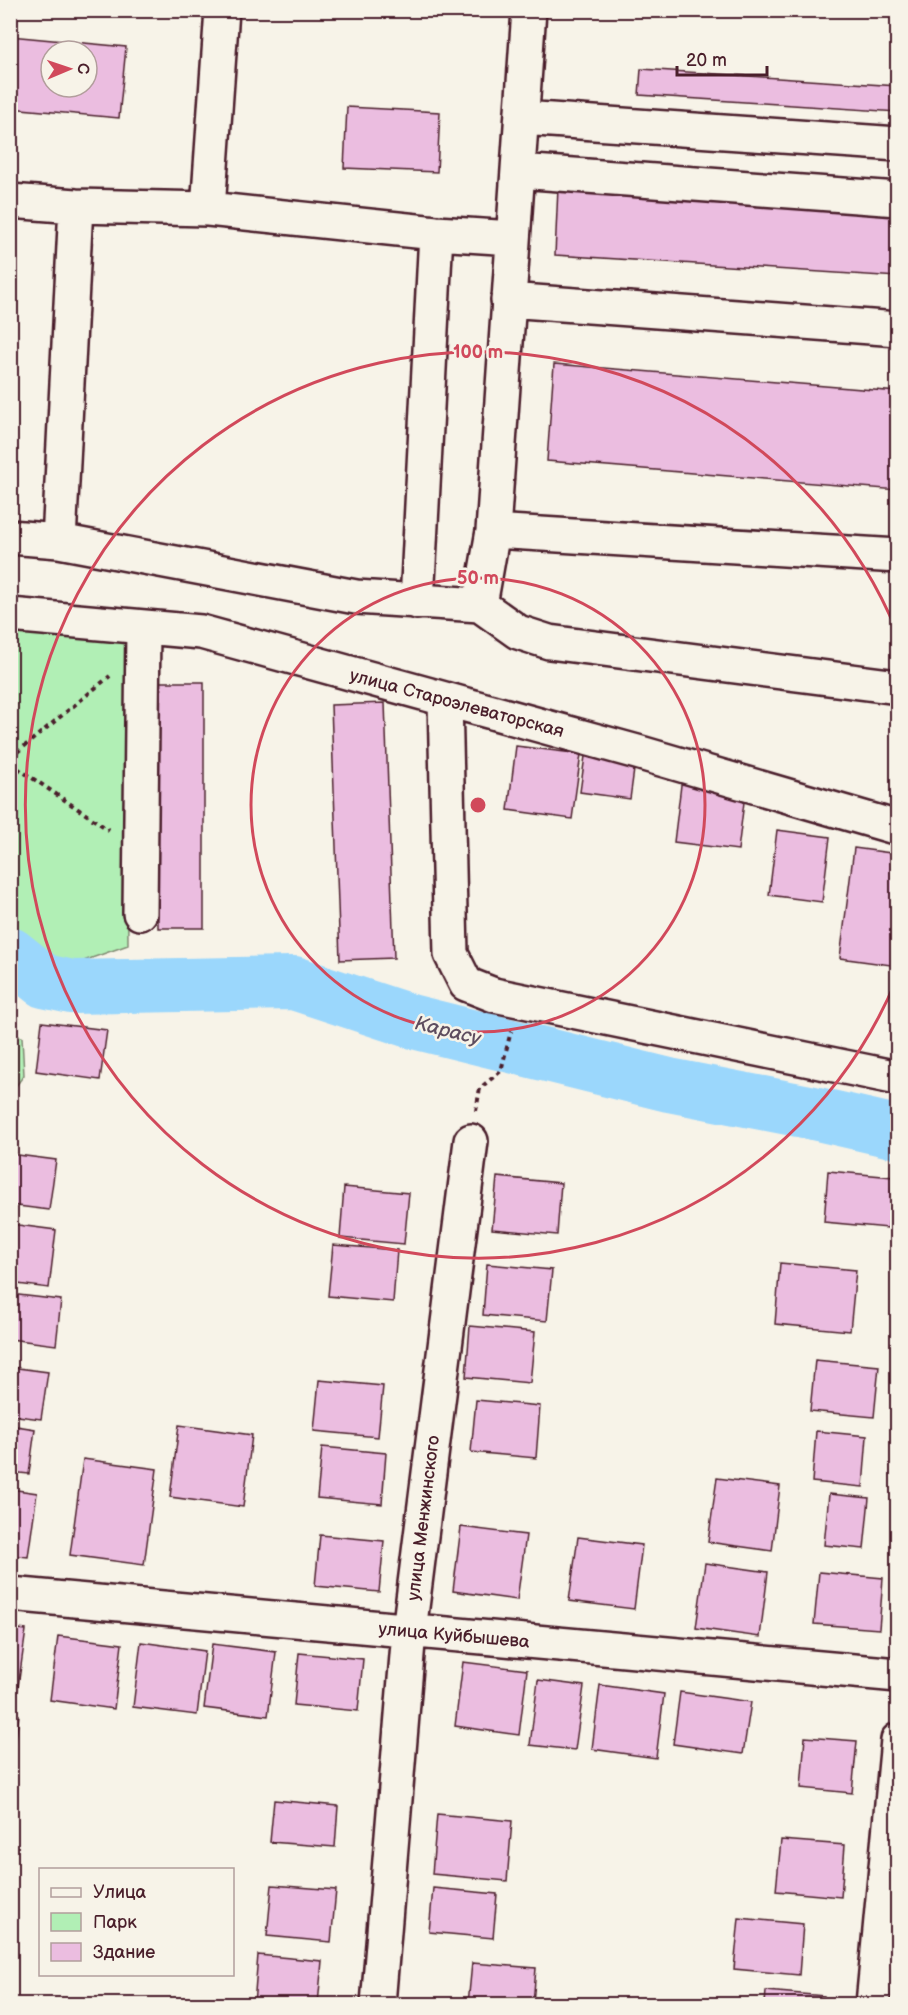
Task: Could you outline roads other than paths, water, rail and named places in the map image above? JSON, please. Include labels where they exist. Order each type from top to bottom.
[{"type":"street","points":[[208,209],[222,10]]},
{"type":"street","points":[[480,605],[493,531],[529,10]]},
{"type":"street","points":[[522,118],[897,144]]},
{"type":"street","points":[[519,171],[897,199]]},
{"type":"street","points":[[10,201],[76,206],[208,209],[436,233],[513,238]]},
{"type":"street","points":[[59,541],[76,206]]},
{"type":"street","points":[[417,602],[436,233]]},
{"type":"street","points":[[508,300],[897,329]]},
{"type":"street","points":[[493,531],[897,556]]},
{"type":"street","points":[[10,537],[59,541],[356,597],[480,605],[518,632],[549,642],[897,687]]},
{"type":"street","name":"улица Староэлеваторская","points":[[10,615],[143,638],[201,632],[897,828]]},
{"type":"street","points":[[140,913],[143,638]]},
{"type":"street","points":[[445,700],[452,954],[466,984],[494,995],[897,1078]]},
{"type":"street","name":"улица Менжинского","points":[[378,2004],[409,1631],[471,1141]]},
{"type":"street","name":"улица Куйбышева","points":[[10,1594],[897,1676]]},
{"type":"street","points":[[873,2004],[897,1740]]},
{"type":"waterway","name":"Карасу","points":[[10,954],[44,981],[72,987],[294,983],[410,1021],[669,1085],[809,1112],[892,1131]]}]
